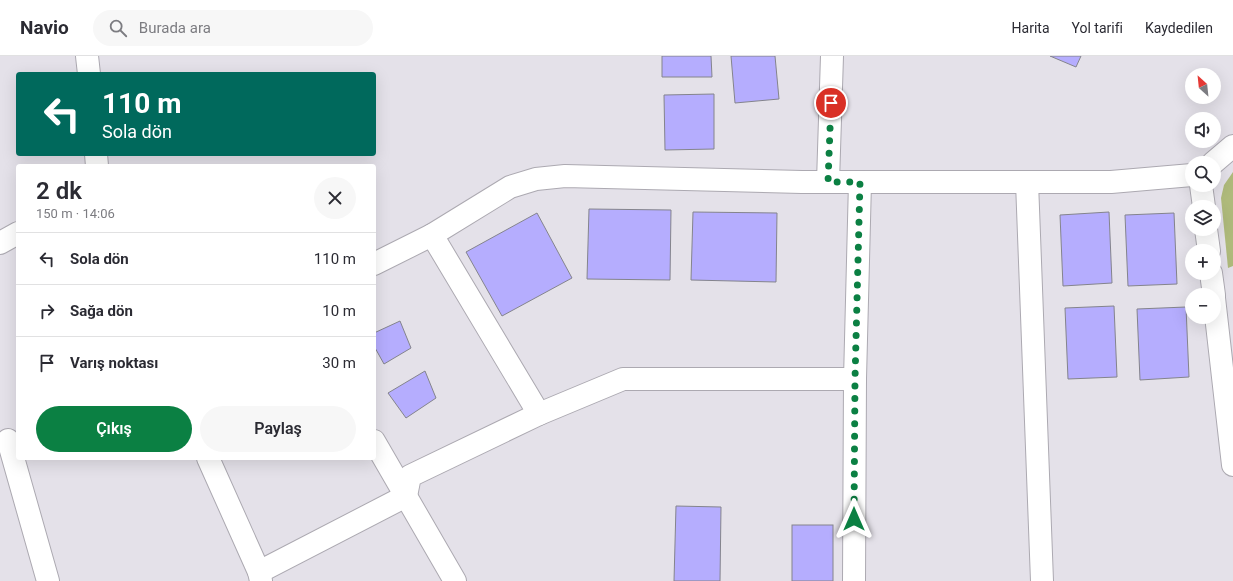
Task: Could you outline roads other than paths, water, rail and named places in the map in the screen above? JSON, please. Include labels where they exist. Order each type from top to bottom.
[{"type":"street","points":[[87,56],[88,72]]},
{"type":"street","points":[[828,182],[832,56]]},
{"type":"street","points":[[1221,156],[1233,146]]},
{"type":"street","points":[[376,263],[432,235],[510,187],[536,180],[565,176],[828,182],[1111,182],[1185,176]]},
{"type":"street","points":[[854,581],[855,379],[860,182]]},
{"type":"street","points":[[1027,182],[1042,581]]},
{"type":"street","points":[[0,243],[16,235]]},
{"type":"street","points":[[432,235],[539,414]]},
{"type":"street","points":[[1217,324],[1233,465]]},
{"type":"street","points":[[209,460],[260,576],[406,496],[410,476],[539,414],[623,379],[855,379]]},
{"type":"street","points":[[9,439],[48,581]]},
{"type":"street","points":[[376,444],[455,581]]}]
